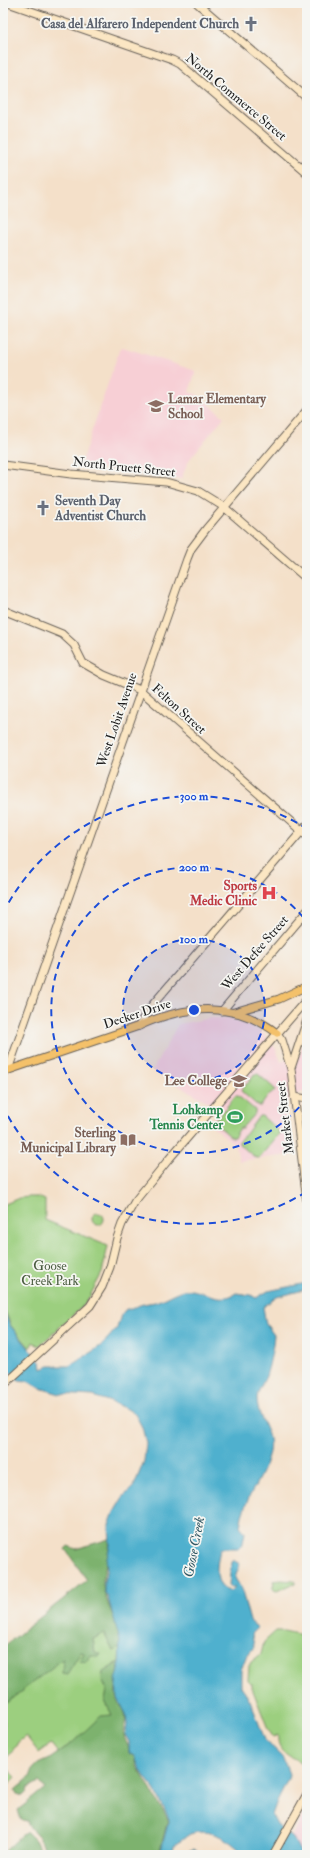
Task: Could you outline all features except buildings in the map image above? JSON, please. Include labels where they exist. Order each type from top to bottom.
[{"type":"main road","points":[[234,1012],[279,999],[307,986]]},
{"type":"main road","name":"Decker Drive","points":[[6,1071],[139,1026],[155,1019],[189,1011],[234,1012],[251,1017],[267,1025],[277,1033]]},
{"type":"street","name":"North Commerce Street","points":[[8,3],[180,64],[307,173]]},
{"type":"street","points":[[197,3],[307,98]]},
{"type":"street","points":[[301,167],[307,161]]},
{"type":"street","name":"West Lobit Avenue","points":[[6,1071],[187,558],[199,537],[307,410]]},
{"type":"street","name":"North Pruett Street","points":[[3,464],[71,474],[166,482],[198,491],[224,507],[307,579]]},
{"type":"street","name":"Felton Street","points":[[3,610],[62,634],[74,645],[83,663],[104,675],[140,690],[304,834]]},
{"type":"street","points":[[139,1026],[148,1010],[304,834],[307,825]]},
{"type":"street","name":"West Defee Street","points":[[222,1011],[307,911]]},
{"type":"street","points":[[5,1384],[83,1313],[97,1296],[110,1267],[116,1238],[122,1224],[143,1190],[307,999]]},
{"type":"street","points":[[291,1069],[307,1020]]},
{"type":"street","name":"Market Street","points":[[277,1033],[282,1040],[291,1069],[307,1202]]},
{"type":"street","points":[[294,1097],[307,1098]]},
{"type":"street","points":[[273,1855],[307,1794]]},
{"type":"shaded area","name":"Lamar Elementary School","points":[[123,347],[196,371],[189,392],[198,395],[224,417],[189,460],[181,479],[80,466],[120,348]]},
{"type":"shaded area","name":"Lee College","points":[[211,1018],[230,1018],[261,1031],[276,1049],[281,1062],[300,1054],[307,1030],[307,1092],[302,1092],[284,1103],[290,1155],[239,1161],[236,1146],[209,1123],[221,1109],[152,1071],[178,1024]]},
{"type":"shaded area","points":[[307,1808],[307,1855],[302,1855],[291,1837]]},
{"type":"green space","name":"Lohkamp Tennis Center","points":[[254,1074],[258,1074],[274,1088],[275,1091],[267,1097],[261,1106],[258,1106],[242,1092],[241,1089],[249,1082]]},
{"type":"green space","name":"Lohkamp Tennis Center","points":[[235,1096],[238,1096],[255,1110],[255,1113],[242,1128],[240,1128],[234,1137],[231,1137],[215,1123],[214,1120],[222,1113]]},
{"type":"green space","name":"Lohkamp Tennis Center","points":[[259,1116],[262,1116],[279,1131],[279,1134],[259,1158],[256,1158],[239,1144],[239,1140],[246,1134]]},
{"type":"green space","name":"Goose Creek Park","points":[[38,1197],[45,1200],[45,1220],[108,1246],[102,1273],[90,1296],[82,1307],[39,1346],[33,1342],[30,1348],[11,1326],[3,1305],[3,1205],[19,1198]]},
{"type":"green space","points":[[98,1213],[102,1215],[104,1219],[102,1223],[98,1225],[94,1223],[92,1219],[94,1215]]},
{"type":"green space","points":[[109,1539],[109,1552],[104,1572],[103,1585],[106,1598],[119,1633],[120,1648],[113,1651],[104,1633],[93,1639],[95,1652],[101,1654],[99,1657],[91,1655],[86,1662],[79,1661],[84,1653],[81,1652],[67,1674],[62,1673],[63,1659],[6,1703],[3,1701],[3,1647],[87,1580],[65,1549],[68,1546],[76,1549]]},
{"type":"green space","points":[[273,1581],[295,1581],[295,1583],[277,1591],[274,1590],[272,1586],[274,1585]]},
{"type":"green space","points":[[276,1631],[284,1631],[307,1636],[307,1765],[286,1754],[280,1746],[278,1735],[273,1737],[268,1729],[252,1688],[252,1684],[248,1680],[249,1666],[251,1662],[261,1654],[264,1642]]},
{"type":"green space","points":[[104,1633],[113,1651],[120,1648],[119,1662],[114,1664],[105,1701],[113,1715],[101,1717],[72,1743],[58,1753],[51,1744],[39,1753],[26,1736],[17,1743],[18,1745],[13,1749],[14,1751],[3,1760],[3,1701],[6,1703],[63,1658],[81,1652],[84,1653],[86,1662],[91,1654],[95,1652],[93,1639]]},
{"type":"green space","points":[[119,1662],[116,1696],[125,1713],[124,1735],[129,1753],[135,1756],[137,1766],[168,1819],[159,1855],[48,1855],[39,1837],[28,1825],[28,1821],[21,1820],[18,1810],[45,1788],[39,1782],[28,1788],[27,1792],[23,1796],[17,1794],[15,1790],[30,1777],[33,1769],[38,1764],[51,1758],[72,1743],[101,1716],[112,1715],[105,1701],[107,1690],[102,1679],[103,1672]]},
{"type":"green space","points":[[3,1764],[16,1777],[3,1791]]},
{"type":"green space","points":[[27,1832],[35,1840],[42,1855],[3,1855],[3,1853]]},
{"type":"water","name":"Goose Creek","points":[[307,1283],[307,1289],[277,1297],[263,1307],[266,1324],[274,1335],[269,1366],[257,1399],[259,1413],[269,1438],[269,1452],[242,1515],[240,1526],[245,1532],[243,1543],[239,1548],[225,1548],[220,1550],[217,1567],[220,1585],[224,1589],[230,1591],[235,1587],[234,1586],[232,1588],[229,1585],[231,1562],[233,1560],[240,1564],[235,1578],[241,1588],[250,1621],[258,1628],[252,1634],[254,1647],[246,1657],[241,1670],[241,1687],[250,1700],[265,1740],[282,1756],[289,1774],[272,1815],[277,1825],[293,1838],[302,1855],[265,1855],[258,1853],[244,1855],[233,1844],[220,1836],[205,1832],[198,1832],[190,1834],[174,1845],[173,1852],[177,1854],[194,1849],[202,1855],[163,1855],[160,1854],[169,1819],[157,1794],[141,1771],[135,1756],[129,1753],[129,1742],[125,1735],[127,1724],[126,1714],[117,1697],[116,1680],[119,1670],[120,1641],[108,1598],[104,1591],[107,1567],[106,1562],[110,1545],[109,1525],[114,1512],[123,1497],[134,1486],[144,1461],[146,1443],[142,1427],[135,1414],[111,1402],[93,1396],[60,1394],[43,1389],[27,1381],[18,1380],[7,1369],[3,1368],[3,1308],[9,1324],[41,1363],[42,1369],[49,1366],[70,1366],[102,1345],[117,1328],[121,1315],[126,1309],[132,1309],[142,1304],[155,1302],[180,1291],[198,1291],[217,1297],[230,1296],[236,1293],[251,1295],[256,1298],[268,1291]]},
{"type":"place","name":"Casa del Alfarero Independent Church","points":[[251,24]]},
{"type":"place","name":"Lamar Elementary School","points":[[156,406]]},
{"type":"place","name":"Seventh Day Adventist Church","points":[[43,508]]},
{"type":"place","name":"Sports Medic Clinic","points":[[269,893]]},
{"type":"place","name":"Lee College","points":[[239,1081]]},
{"type":"place","name":"Lohkamp Tennis Center","points":[[235,1117]]},
{"type":"place","name":"Sterling Municipal Library","points":[[128,1140]]}]
